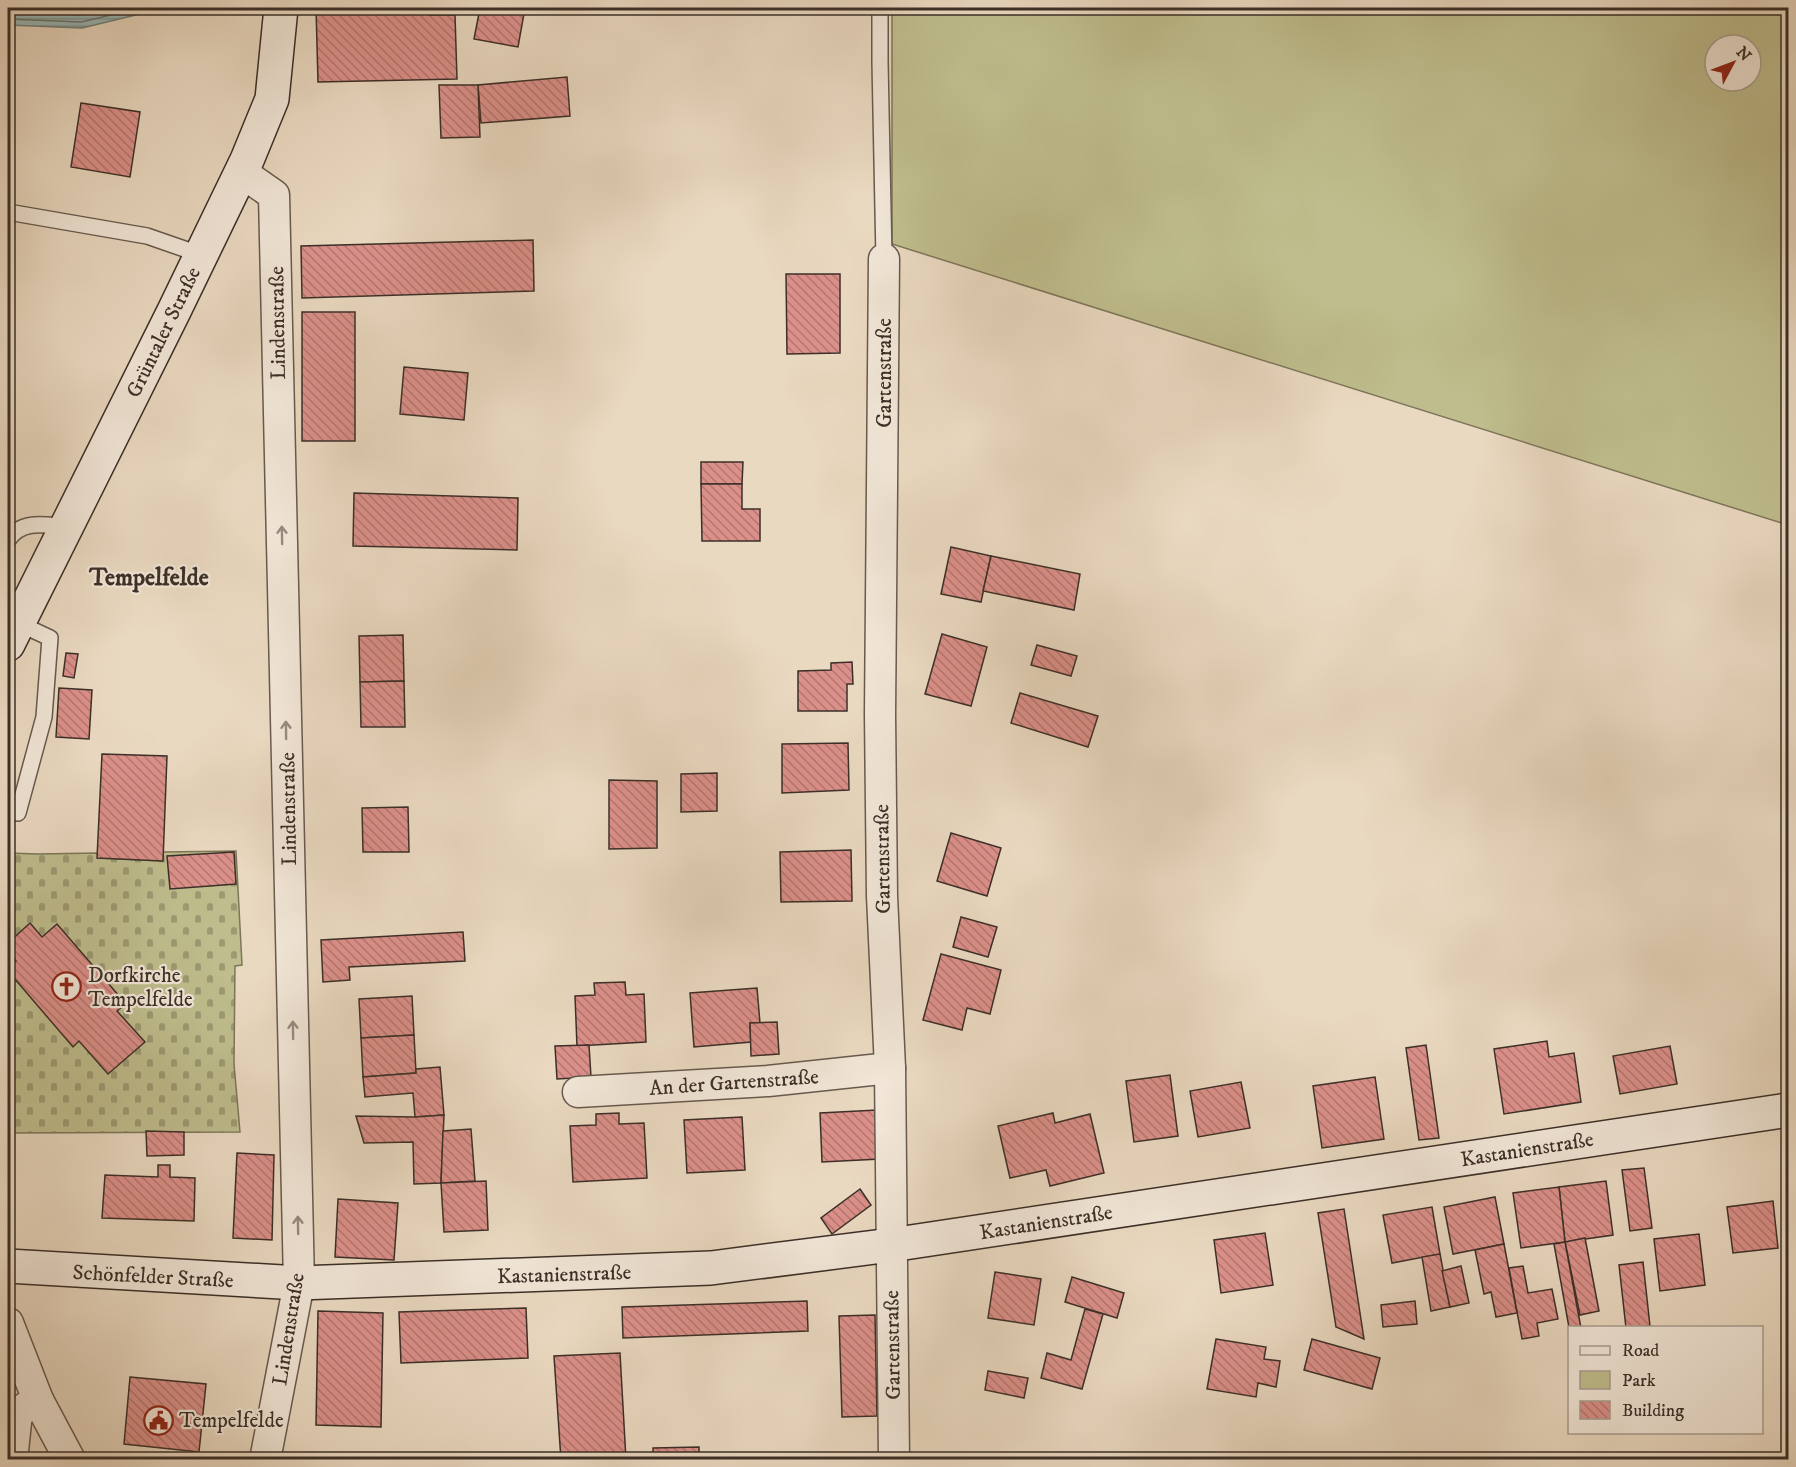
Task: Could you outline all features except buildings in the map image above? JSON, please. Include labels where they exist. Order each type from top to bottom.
[{"type":"street","name":"Grüntaler Straße","points":[[13,634],[241,172],[272,99],[281,8]]},
{"type":"street","name":"Lindenstraße","points":[[241,172],[274,195],[299,1283],[265,1460]]},
{"type":"street","name":"Gartenstraße","points":[[884,259],[880,760],[882,896],[890,1068],[894,1460]]},
{"type":"street","name":"An der Gartenstraße","points":[[578,1092],[768,1081],[890,1068]]},
{"type":"street","name":"Kastanienstraße","points":[[299,1283],[711,1268],[891,1245],[1788,1110]]},
{"type":"street","name":"Schönfelder Straße","points":[[8,1266],[79,1272],[299,1283]]},
{"type":"street","points":[[8,1323],[38,1400],[70,1460]]},
{"type":"street","points":[[12,1460],[17,1413],[38,1400]]},
{"type":"lane","points":[[880,8],[884,259]]},
{"type":"lane","points":[[8,212],[147,236],[202,255]]},
{"type":"lane","points":[[8,540],[12,534],[31,524],[66,527]]},
{"type":"lane","points":[[13,634],[50,638],[44,717],[18,813]]},
{"type":"green space","points":[[892,8],[1788,8],[1788,525],[892,244]]},
{"type":"green space","points":[[236,851],[242,965],[235,966],[234,1064],[240,1132],[8,1133],[8,853],[98,853],[98,858],[162,861],[163,852]]},
{"type":"water","points":[[8,8],[158,8],[82,28],[8,25]]},
{"type":"place","name":"Dorfkirche Tempelfelde","points":[[67,987]]},
{"type":"place","name":"Tempelfelde","points":[[158,1420]]},
{"type":"district","name":"Tempelfelde","points":[[149,577]]}]
